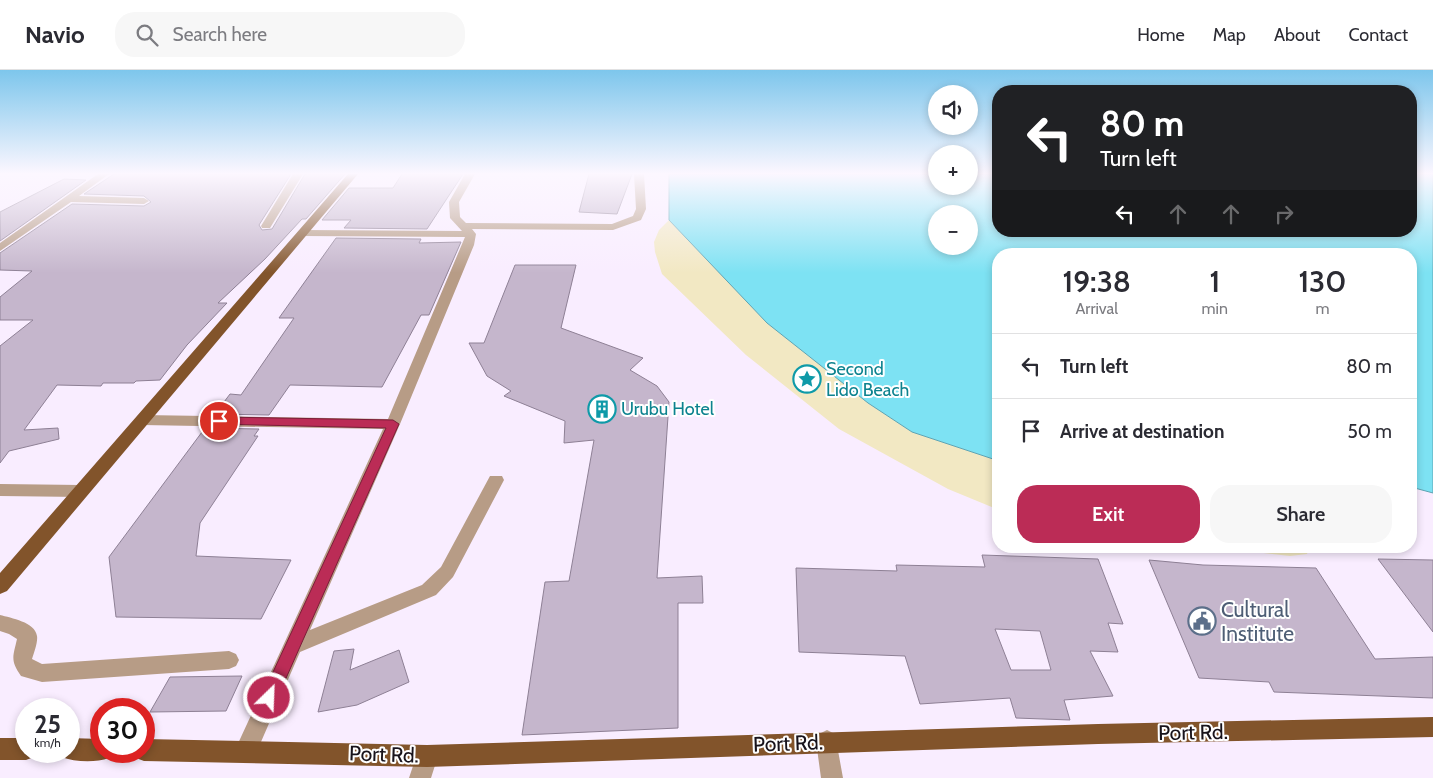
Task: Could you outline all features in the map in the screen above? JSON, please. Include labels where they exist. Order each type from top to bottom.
[{"type":"main road","points":[[0,586],[324,207]]},
{"type":"main road","name":"Port Rd.","points":[[155,750],[246,750],[427,756],[827,741],[1433,727]]},
{"type":"main road","points":[[0,749],[15,749]]},
{"type":"street","points":[[0,248],[57,207]]},
{"type":"street","points":[[266,226],[278,207]]},
{"type":"street","points":[[454,207],[455,218],[467,230]]},
{"type":"street","points":[[302,233],[613,227],[638,218],[641,207]]},
{"type":"street","points":[[246,750],[439,318],[467,230]]},
{"type":"street","points":[[142,420],[393,424]]},
{"type":"street","points":[[292,646],[429,590],[447,572],[496,480]]},
{"type":"street","points":[[0,490],[81,491]]},
{"type":"street","points":[[0,623],[15,627],[27,636],[22,661],[28,670],[42,673],[229,660]]},
{"type":"street","points":[[827,741],[832,778]]},
{"type":"street","points":[[420,778],[427,756]]},
{"type":"sand","name":"Second Lido Beach","points":[[669,220],[767,323],[868,403],[912,432],[992,459],[992,507],[948,489],[839,429],[746,355],[662,274],[654,242],[659,230]]},
{"type":"sand","points":[[1264,553],[1307,553],[1290,556]]},
{"type":"water","points":[[669,207],[928,207],[928,255],[978,255],[978,207],[992,207],[992,237],[1417,237],[1417,207],[1433,207],[1433,493],[1417,489],[1417,248],[992,248],[992,459],[912,432],[868,403],[767,323],[669,220]]},
{"type":"building","points":[[10,207],[48,207],[0,241],[0,212]]},
{"type":"building","points":[[68,207],[270,207],[259,225],[262,230],[272,229],[285,207],[316,207],[218,303],[227,303],[187,345],[160,380],[136,381],[134,383],[103,383],[101,386],[57,385],[24,430],[58,428],[59,439],[9,451],[0,463],[0,346],[33,320],[0,320],[0,297],[32,271],[0,270],[0,253]]},
{"type":"building","points":[[333,207],[441,207],[427,229],[344,228],[351,220],[322,220]]},
{"type":"building","points":[[580,207],[620,207],[617,214],[579,212]]},
{"type":"building","points":[[336,238],[421,239],[419,243],[461,242],[429,315],[421,315],[382,387],[290,385],[269,415],[215,414],[230,394],[241,395],[294,318],[279,318]]},
{"type":"building","points":[[515,265],[576,265],[561,328],[643,358],[630,370],[657,386],[669,402],[657,578],[702,576],[703,603],[678,603],[678,728],[522,735],[545,582],[569,581],[594,440],[564,443],[565,421],[504,396],[511,391],[487,376],[469,343],[484,343]]},
{"type":"building","points":[[205,428],[259,429],[254,436],[258,436],[200,523],[196,556],[291,560],[261,619],[116,617],[109,557]]},
{"type":"building","points":[[982,555],[1098,559],[1123,624],[1108,623],[1118,652],[1090,651],[1113,696],[1064,700],[1070,720],[1016,718],[1010,698],[920,704],[905,656],[799,652],[796,568],[897,571],[896,565],[985,567]],"holes":[[[995,629],[1040,631],[1051,670],[1011,670]]]},
{"type":"building","points":[[1378,559],[1433,560],[1433,632]]},
{"type":"building","points":[[1149,560],[1203,565],[1316,568],[1375,659],[1433,657],[1433,698],[1274,692],[1269,682],[1199,678]]},
{"type":"building","points":[[354,649],[350,670],[399,650],[409,682],[357,705],[318,712],[334,651]]},
{"type":"building","points":[[242,676],[226,711],[155,712],[155,703],[170,677]]},
{"type":"place","name":"Second Lido Beach","points":[[807,379]]},
{"type":"place","name":"Urubu Hotel","points":[[602,409]]},
{"type":"place","name":"Cultural Institute","points":[[1202,621]]},
{"type":"route","points":[[219,421],[393,424],[269,698]]}]
